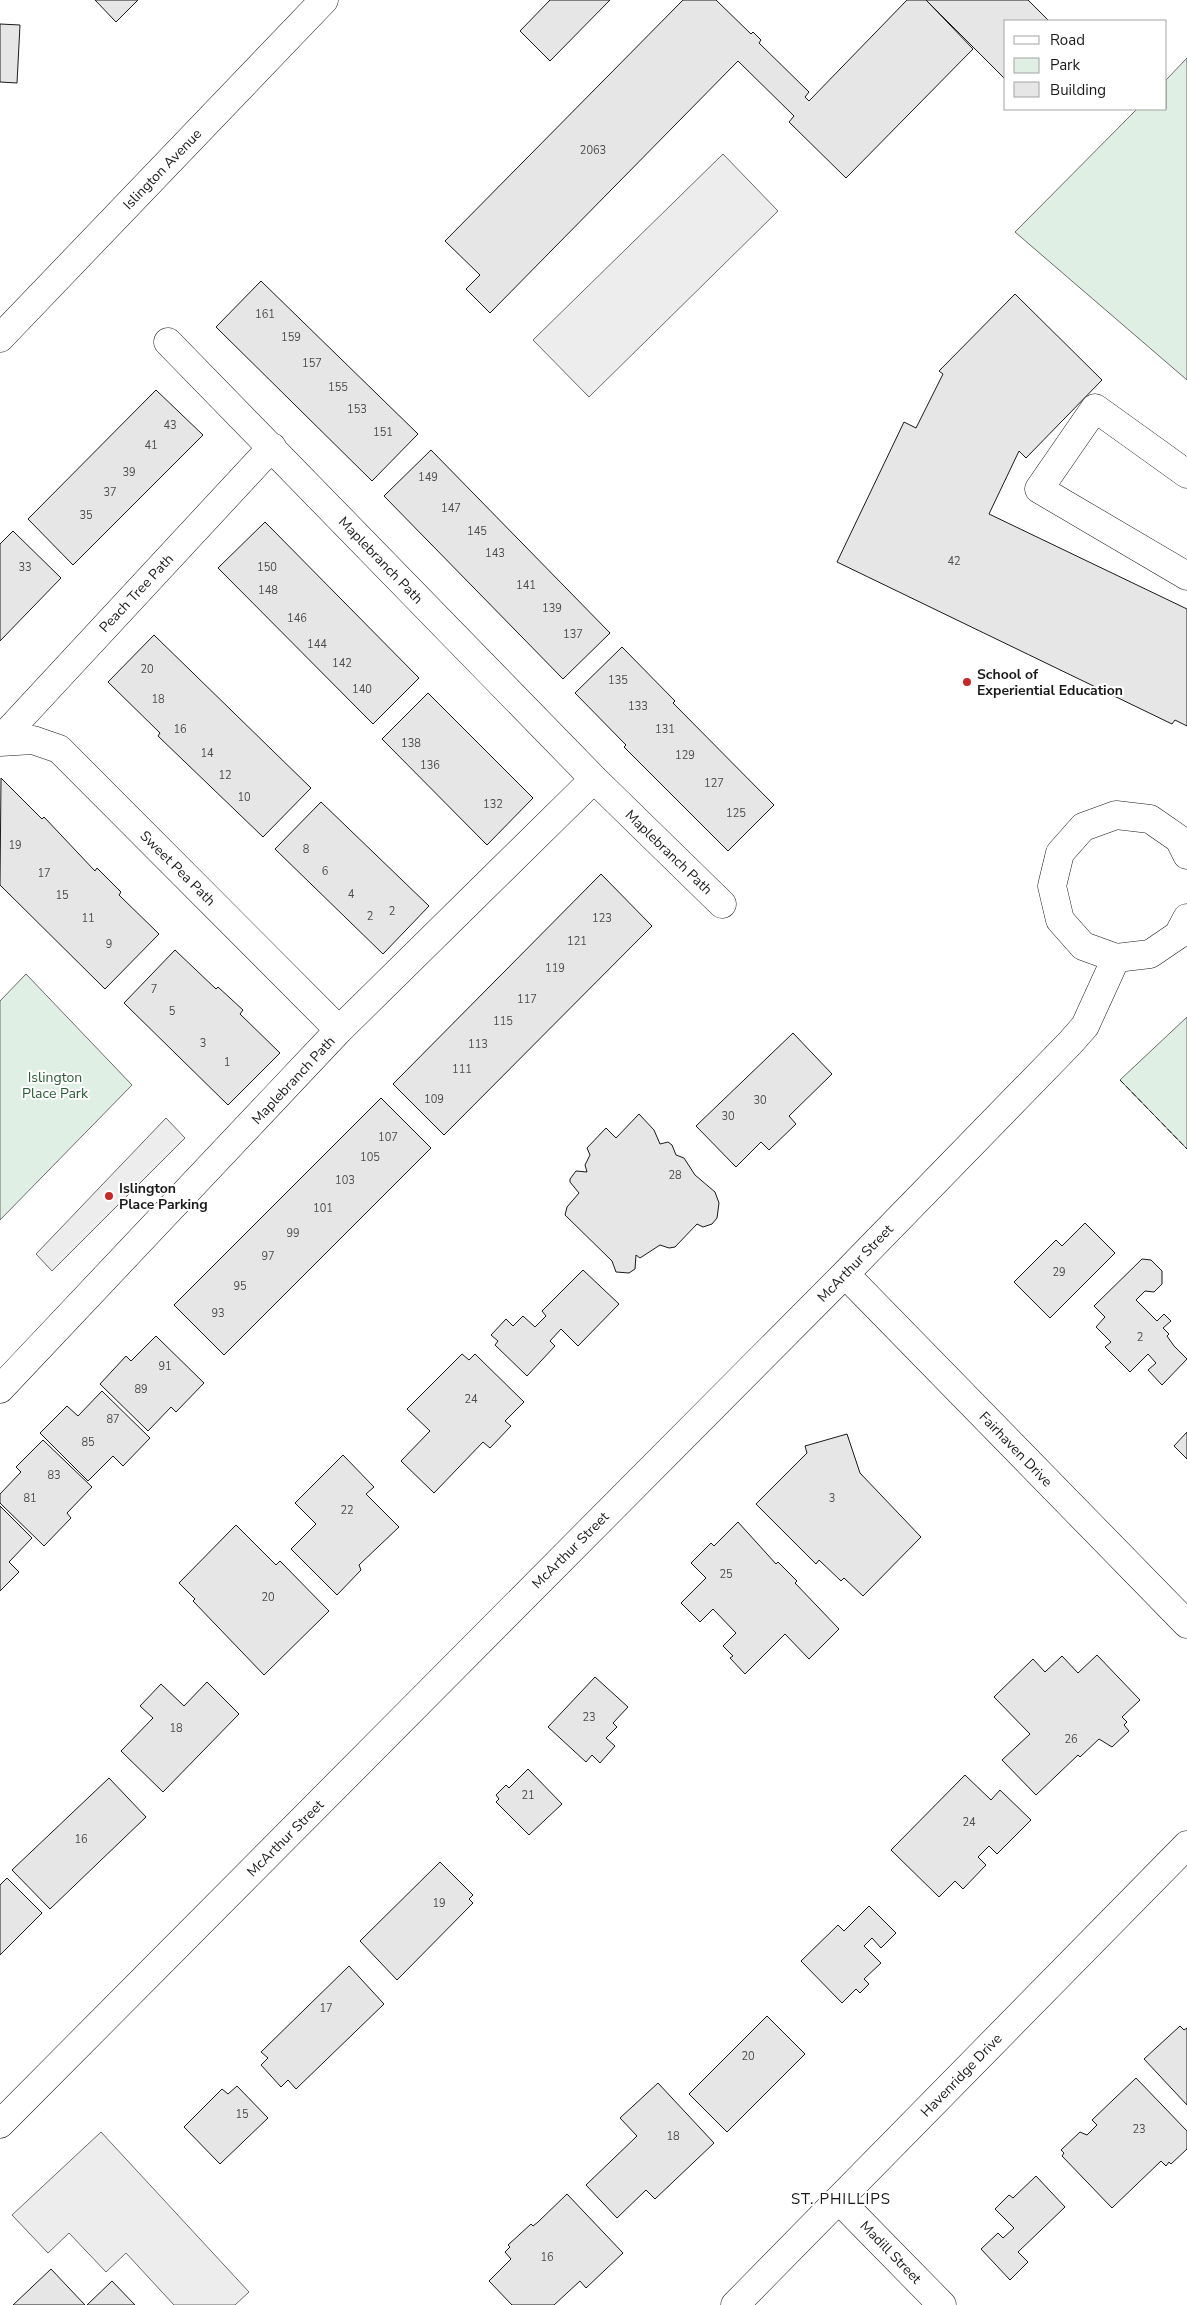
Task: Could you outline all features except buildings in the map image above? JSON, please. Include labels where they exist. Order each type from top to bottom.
[{"type":"street","name":"Islington Avenue","points":[[0,338],[324,0]]},
{"type":"street","name":"Maplebranch Path","points":[[168,342],[594,779],[722,904]]},
{"type":"street","points":[[1187,474],[1095,408],[1039,489],[1187,576]]},
{"type":"street","name":"Peach Tree Path","points":[[0,741],[272,447]]},
{"type":"street","name":"Sweet Pea Path","points":[[0,741],[33,740],[59,749],[339,1030]]},
{"type":"street","name":"Maplebranch Path","points":[[0,1389],[339,1030],[594,779]]},
{"type":"street","points":[[1187,855],[1178,839],[1150,819],[1116,814],[1083,827],[1060,853],[1052,886],[1060,920],[1083,946],[1116,958],[1150,954],[1178,935],[1187,918]]},
{"type":"street","name":"McArthur Street","points":[[0,2124],[845,1274],[1085,1026],[1116,958]]},
{"type":"street","name":"Fairhaven Drive","points":[[845,1274],[1187,1624]]},
{"type":"street","name":"Havenridge Drive","points":[[735,2305],[1187,1845]]},
{"type":"street","name":"Madill Street","points":[[839,2200],[942,2305]]},
{"type":"green space","points":[[1187,58],[1187,380],[1015,232],[1136,110],[1167,110],[1167,79]]},
{"type":"green space","name":"Islington Place Park","points":[[26,974],[132,1085],[0,1220],[0,1001]]},
{"type":"green space","points":[[1187,1017],[1187,1149],[1120,1080]]},
{"type":"shaded area","points":[[723,154],[778,211],[589,397],[533,340]]},
{"type":"shaded area","name":"Islington Place Parking","points":[[166,1118],[185,1138],[52,1271],[36,1254]]},
{"type":"shaded area","points":[[101,2132],[249,2292],[235,2305],[174,2305],[126,2253],[106,2272],[69,2233],[48,2253],[12,2215]]},
{"type":"fence","points":[[1120,1080],[1187,1149]]},
{"type":"place","name":"School of Experiential Education","points":[[967,682]]},
{"type":"place","name":"Islington Place Parking","points":[[109,1196]]},
{"type":"district","name":"ST. PHILLIPS","points":[[841,2199]]}]
